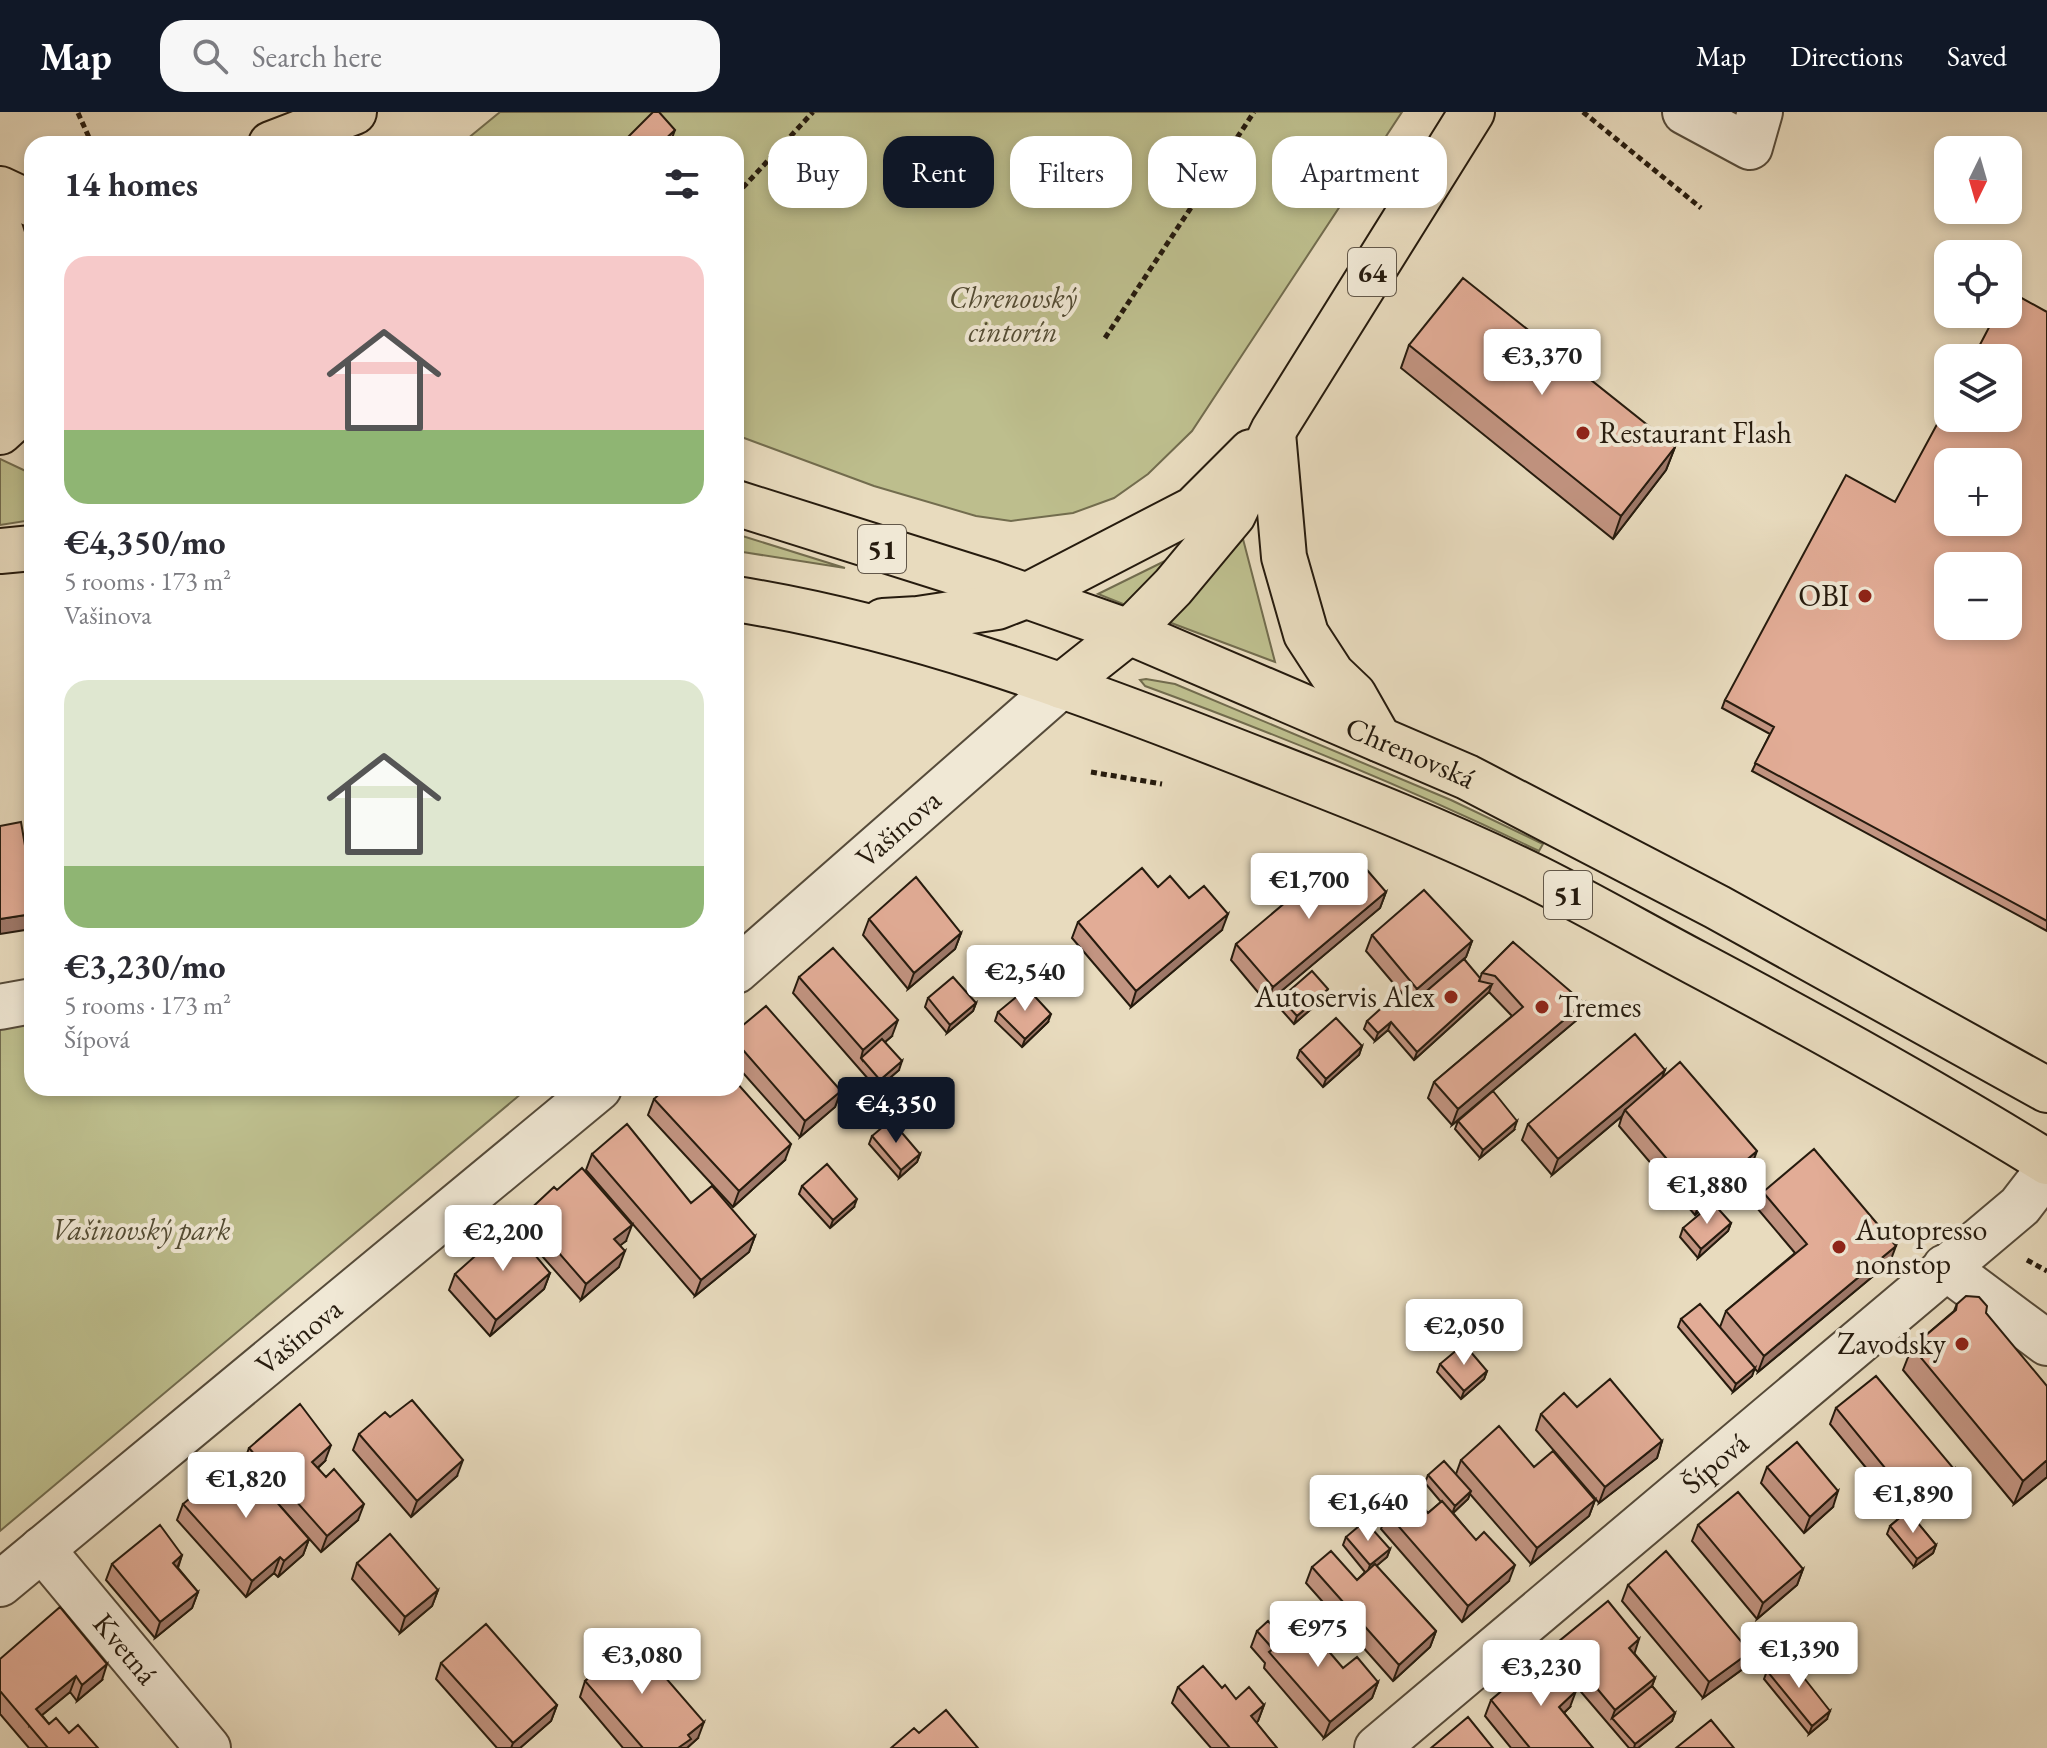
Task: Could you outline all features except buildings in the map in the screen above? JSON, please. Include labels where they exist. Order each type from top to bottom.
[{"type":"main road","points":[[292,136],[357,112]]},
{"type":"main road","points":[[319,136],[357,112]]},
{"type":"main road","points":[[344,136],[357,112]]},
{"type":"main road","name":"64","points":[[1061,686],[1129,632],[1173,587],[1233,515],[1273,431],[1472,112]]},
{"type":"main road","points":[[0,179],[24,176]]},
{"type":"main road","points":[[0,189],[24,200]]},
{"type":"main road","points":[[0,229],[16,322],[12,423]]},
{"type":"main road","points":[[1273,431],[1284,557],[1302,624],[1332,674],[1354,695],[1379,739]]},
{"type":"main road","name":"64","points":[[850,622],[918,619],[997,607],[1028,595],[1194,509],[1273,431]]},
{"type":"main road","name":"Chrenovská","points":[[744,506],[1028,595],[1129,632],[1467,777],[1717,907],[2047,1090]]},
{"type":"main road","points":[[0,551],[24,549]]},
{"type":"main road","name":"Chrenovská","points":[[744,601],[850,622],[964,653],[1183,730],[1375,806],[1536,877],[1834,1036],[1944,1098],[2047,1162]]},
{"type":"street","points":[[1685,112],[1755,130]]},
{"type":"street","name":"Vašinova","points":[[744,964],[1061,686]]},
{"type":"street","points":[[0,1007],[24,1002]]},
{"type":"street","name":"Vašinova","points":[[0,1584],[589,1096]]},
{"type":"street","name":"Šípová","points":[[1377,1748],[2020,1206],[2047,1171]]},
{"type":"street","points":[[1945,1267],[2047,1343]]},
{"type":"street","name":"Kvetná","points":[[42,1549],[208,1748]]},
{"type":"path","points":[[744,186],[813,112]]},
{"type":"path","points":[[1105,338],[1254,112]]},
{"type":"path","points":[[1583,112],[1701,208]]},
{"type":"path","points":[[78,113],[88,136]]},
{"type":"path","points":[[1091,772],[1162,784]]},
{"type":"green space","name":"Chrenovský cintorín","points":[[500,112],[1402,112],[1386,136],[1272,136],[1272,208],[1339,208],[1192,431],[1148,474],[1114,498],[1073,513],[1011,521],[976,516],[874,486],[744,438],[744,136],[471,136]]},
{"type":"green space","points":[[0,459],[24,470],[24,521],[0,525]]},
{"type":"green space","points":[[744,536],[845,568],[744,552]]},
{"type":"green space","points":[[1243,539],[1275,662],[1166,621]]},
{"type":"green space","points":[[1169,559],[1133,608],[1098,594]]},
{"type":"green space","points":[[1140,680],[1175,684],[1451,800],[1543,844],[1539,851],[1344,764],[1145,686]]},
{"type":"green space","name":"Vašinovský park","points":[[24,1019],[24,1096],[518,1096],[0,1531],[0,1024]]},
{"type":"place","name":"Restaurant Flash","points":[[1583,433]]},
{"type":"place","name":"OBI","points":[[1865,596]]},
{"type":"place","name":"Autoservis Alex","points":[[1451,997]]},
{"type":"place","name":"Tremes","points":[[1542,1007]]},
{"type":"place","name":"Autopresso nonstop","points":[[1839,1247]]},
{"type":"place","name":"Zavodsky","points":[[1962,1344]]}]
